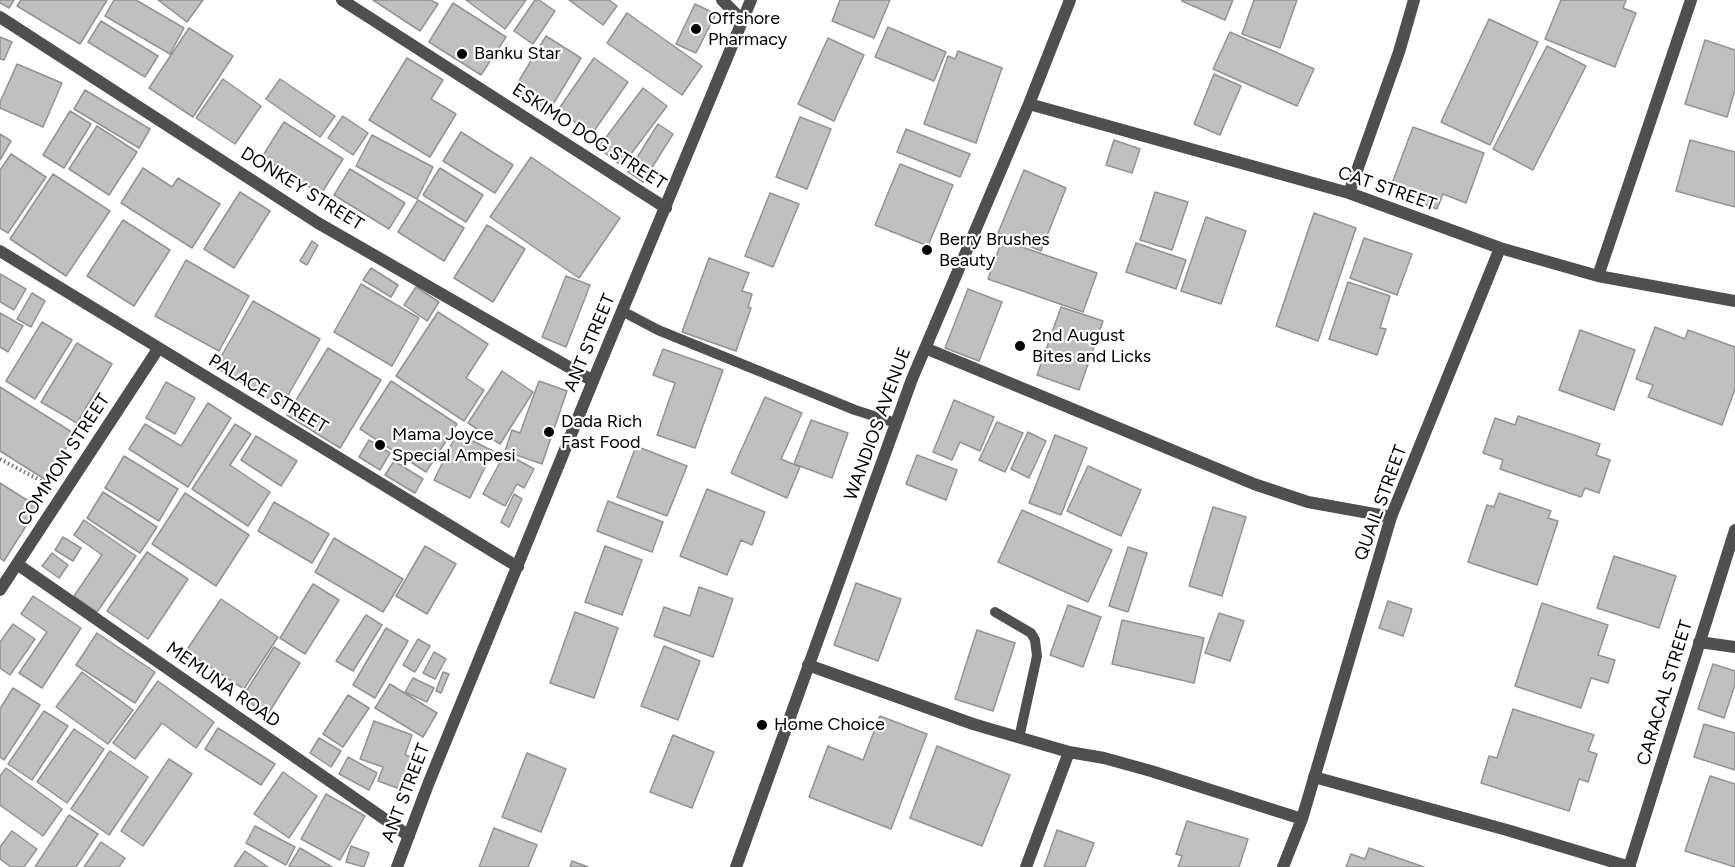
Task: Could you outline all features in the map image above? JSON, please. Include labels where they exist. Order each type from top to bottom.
[{"type":"street","name":"ESKIMO DOG STREET","points":[[342,0],[666,207]]},
{"type":"street","points":[[722,0],[742,21]]},
{"type":"street","name":"ANT STREET","points":[[397,867],[593,381],[751,0]]},
{"type":"street","name":"WANDIOS AVENUE","points":[[736,867],[896,423],[1070,0]]},
{"type":"street","points":[[1348,194],[1399,52],[1414,0]]},
{"type":"street","points":[[1598,276],[1691,0]]},
{"type":"street","name":"DONKEY STREET","points":[[0,17],[318,223],[593,381]]},
{"type":"street","name":"CAT STREET","points":[[1029,104],[1348,194],[1500,248],[1598,276],[1735,301]]},
{"type":"street","name":"QUAIL STREET","points":[[1283,867],[1302,819],[1391,517],[1500,248]]},
{"type":"street","name":"PALACE STREET","points":[[0,251],[518,567]]},
{"type":"street","points":[[925,348],[1254,484],[1308,502],[1391,517]]},
{"type":"street","name":"COMMON STREET","points":[[0,590],[158,349]]},
{"type":"street","name":"CARACAL STREET","points":[[1630,867],[1735,530]]},
{"type":"street","name":"MEMUNA ROAD","points":[[17,564],[409,836]]},
{"type":"street","points":[[1699,642],[1735,647]]},
{"type":"street","points":[[808,665],[1019,738],[1151,771],[1302,819]]},
{"type":"street","points":[[1026,867],[1069,752]]},
{"type":"street","points":[[1314,777],[1507,830],[1630,867]]},
{"type":"lane","points":[[622,311],[658,330],[855,410],[896,423]]},
{"type":"lane","points":[[995,612],[1031,633],[1035,640],[1037,656],[1019,738]]},
{"type":"path","points":[[0,459],[64,492]]},
{"type":"building","points":[[0,0],[14,0],[9,8],[0,3]]},
{"type":"building","points":[[21,0],[107,0],[80,44],[17,6]]},
{"type":"building","points":[[114,0],[136,0],[184,28],[170,54],[105,16]]},
{"type":"building","points":[[158,0],[203,0],[187,22]]},
{"type":"building","points":[[373,0],[431,0],[438,4],[420,31]]},
{"type":"building","points":[[466,0],[526,0],[505,29]]},
{"type":"building","points":[[535,0],[539,0],[555,11],[533,44],[514,31]]},
{"type":"building","points":[[569,0],[609,0],[617,6],[603,25]]},
{"type":"building","points":[[840,0],[890,0],[874,38],[832,21]]},
{"type":"building","points":[[1182,0],[1233,0],[1225,20]]},
{"type":"building","points":[[1254,0],[1297,0],[1280,48],[1242,34]]},
{"type":"building","points":[[1561,0],[1626,0],[1623,8],[1636,13],[1615,67],[1545,39]]},
{"type":"building","points":[[453,3],[506,37],[481,75],[429,42]]},
{"type":"building","name":"Offshore Pharmacy","points":[[695,4],[716,14],[696,53],[676,44]]},
{"type":"building","points":[[627,13],[702,66],[682,95],[607,43]]},
{"type":"building","points":[[1489,19],[1538,42],[1490,145],[1441,122]]},
{"type":"building","points":[[101,21],[158,56],[145,77],[88,42]]},
{"type":"building","points":[[888,27],[946,52],[934,81],[875,57]]},
{"type":"building","points":[[189,28],[233,56],[193,117],[149,88]]},
{"type":"building","points":[[1230,32],[1314,69],[1297,106],[1213,69]]},
{"type":"building","points":[[546,36],[581,58],[549,111],[514,89]]},
{"type":"building","points":[[0,37],[12,42],[4,60],[0,59]]},
{"type":"building","points":[[828,38],[864,55],[834,121],[798,104]]},
{"type":"building","points":[[1705,40],[1735,50],[1735,90],[1727,117],[1685,104]]},
{"type":"building","points":[[1547,46],[1586,66],[1533,170],[1493,149]]},
{"type":"building","points":[[958,51],[1002,68],[976,143],[924,124],[948,56],[955,59]]},
{"type":"building","points":[[407,58],[443,80],[431,99],[456,114],[430,157],[369,120]]},
{"type":"building","points":[[594,58],[628,82],[592,134],[558,110]]},
{"type":"building","points":[[17,64],[62,83],[43,127],[0,108],[0,102]]},
{"type":"building","points":[[1214,74],[1241,86],[1220,135],[1194,124]]},
{"type":"building","points":[[223,79],[261,106],[235,144],[196,118]]},
{"type":"building","points":[[280,79],[335,116],[320,137],[266,99]]},
{"type":"building","points":[[643,88],[667,106],[622,166],[598,148]]},
{"type":"building","points":[[85,90],[150,129],[139,148],[74,109]]},
{"type":"building","points":[[70,111],[91,124],[64,168],[43,155]]},
{"type":"building","points":[[343,116],[368,133],[353,155],[328,138]]},
{"type":"building","points":[[800,117],[831,129],[807,189],[776,177]]},
{"type":"building","points":[[284,122],[343,159],[321,194],[262,157]]},
{"type":"building","points":[[658,124],[673,134],[643,182],[628,172]]},
{"type":"building","points":[[97,126],[137,152],[109,195],[69,169]]},
{"type":"building","points":[[1413,127],[1484,153],[1466,203],[1443,194],[1437,209],[1418,202],[1420,196],[1391,186]]},
{"type":"building","points":[[906,129],[970,154],[960,177],[897,152]]},
{"type":"building","points":[[461,132],[513,165],[495,193],[443,161]]},
{"type":"building","points":[[0,134],[11,141],[0,160]]},
{"type":"building","points":[[372,135],[433,167],[417,199],[356,166]]},
{"type":"building","points":[[1114,140],[1140,149],[1132,173],[1106,165]]},
{"type":"building","points":[[1690,140],[1735,152],[1735,207],[1676,191]]},
{"type":"building","points":[[11,154],[46,177],[8,233],[0,228],[0,170]]},
{"type":"building","points":[[531,157],[620,218],[579,278],[490,217]]},
{"type":"building","points":[[900,164],[953,185],[928,246],[875,225]]},
{"type":"building","points":[[143,168],[172,187],[178,178],[220,204],[192,248],[121,203]]},
{"type":"building","points":[[440,168],[483,195],[466,222],[423,195]]},
{"type":"building","points":[[350,169],[405,203],[389,229],[334,195]]},
{"type":"building","points":[[1024,170],[1066,188],[1041,251],[998,233]]},
{"type":"building","points":[[53,174],[110,211],[66,276],[10,239]]},
{"type":"building","points":[[240,192],[270,211],[234,268],[204,249]]},
{"type":"building","points":[[1155,192],[1188,202],[1172,250],[1140,240]]},
{"type":"building","points":[[770,193],[799,204],[773,267],[745,256]]},
{"type":"building","points":[[418,200],[464,228],[444,261],[398,232]]},
{"type":"building","points":[[1314,213],[1356,228],[1318,341],[1276,326]]},
{"type":"building","points":[[1206,217],[1246,231],[1221,304],[1181,291]]},
{"type":"building","points":[[123,220],[170,250],[134,306],[87,276]]},
{"type":"building","points":[[487,225],[525,249],[493,302],[454,278]]},
{"type":"building","points":[[1364,238],[1412,254],[1397,295],[1350,278]]},
{"type":"building","points":[[1002,240],[1097,273],[1083,312],[988,279]]},
{"type":"building","points":[[312,241],[318,245],[307,265],[300,261]]},
{"type":"building","points":[[1136,243],[1186,260],[1176,289],[1126,272]]},
{"type":"building","points":[[709,258],[749,273],[742,291],[752,294],[748,307],[751,308],[736,351],[682,332]]},
{"type":"building","points":[[186,260],[249,296],[219,351],[155,316]]},
{"type":"building","points":[[371,268],[398,285],[391,297],[363,280]]},
{"type":"building","points":[[0,274],[26,289],[14,310],[0,302]]},
{"type":"building","points":[[566,276],[590,285],[566,347],[542,337]]},
{"type":"building","points":[[1348,282],[1390,296],[1380,328],[1386,329],[1377,355],[1329,339]]},
{"type":"building","points":[[361,284],[419,318],[392,366],[334,332]]},
{"type":"building","points":[[416,287],[439,302],[427,321],[404,305]]},
{"type":"building","points":[[968,289],[1002,302],[979,361],[945,348]]},
{"type":"building","points":[[32,293],[45,301],[31,327],[17,319]]},
{"type":"building","points":[[253,301],[320,339],[282,406],[215,367]]},
{"type":"building","points":[[1061,307],[1103,321],[1079,390],[1037,375]]},
{"type":"building","points":[[438,312],[488,344],[466,378],[484,390],[464,421],[396,376]]},
{"type":"building","points":[[0,313],[23,326],[8,352],[0,347]]},
{"type":"building","points":[[42,322],[72,340],[35,399],[6,381]]},
{"type":"building","points":[[1655,327],[1685,339],[1688,330],[1735,347],[1735,389],[1722,425],[1648,397],[1653,385],[1636,379]]},
{"type":"building","points":[[1580,330],[1635,350],[1614,410],[1559,390]]},
{"type":"building","points":[[77,343],[112,364],[77,423],[41,402]]},
{"type":"building","points":[[328,348],[381,380],[340,448],[287,415]]},
{"type":"building","points":[[663,349],[723,370],[695,448],[657,435],[675,383],[653,375]]},
{"type":"building","points":[[502,371],[533,392],[500,444],[468,423]]},
{"type":"building","points":[[391,381],[457,424],[426,472],[360,429]]},
{"type":"building","points":[[539,381],[567,391],[542,464],[505,451],[512,430],[520,433]]},
{"type":"building","points":[[166,382],[195,398],[175,434],[146,418]]},
{"type":"building","points":[[0,387],[75,434],[46,480],[0,451]]},
{"type":"building","points":[[765,397],[802,413],[781,459],[800,467],[787,498],[731,473]]},
{"type":"building","points":[[954,400],[994,417],[980,451],[960,442],[952,460],[933,452]]},
{"type":"building","points":[[208,403],[231,418],[188,487],[129,449],[145,424],[181,446]]},
{"type":"building","points":[[1518,416],[1600,444],[1596,455],[1610,460],[1599,493],[1585,488],[1581,497],[1500,469],[1503,460],[1483,453],[1495,418],[1515,425]]},
{"type":"building","points":[[811,420],[848,433],[832,478],[794,464]]},
{"type":"building","points":[[997,422],[1023,433],[1005,472],[979,460]]},
{"type":"building","points":[[235,424],[251,434],[230,465],[270,492],[248,526],[192,489]]},
{"type":"building","points":[[1028,432],[1046,441],[1029,478],[1011,469]]},
{"type":"building","points":[[457,433],[493,451],[470,498],[434,480]]},
{"type":"building","points":[[1055,435],[1087,448],[1061,515],[1029,503]]},
{"type":"building","points":[[256,436],[297,461],[281,486],[241,460]]},
{"type":"building","points":[[369,440],[390,453],[380,470],[359,457]]},
{"type":"building","points":[[636,446],[687,466],[667,516],[617,497]]},
{"type":"building","points":[[505,453],[534,469],[524,488],[517,484],[505,506],[483,494]]},
{"type":"building","points":[[917,455],[957,470],[946,500],[906,484]]},
{"type":"building","points":[[124,456],[178,489],[159,521],[105,488]]},
{"type":"building","points":[[394,461],[423,479],[415,493],[385,475]]},
{"type":"building","points":[[1088,466],[1141,490],[1121,536],[1067,511]]},
{"type":"building","points":[[0,483],[38,507],[4,561],[0,558]]},
{"type":"building","points":[[707,489],[765,512],[752,545],[741,540],[727,575],[680,556]]},
{"type":"building","points":[[103,492],[157,527],[140,553],[87,518]]},
{"type":"building","points":[[185,493],[249,535],[216,586],[152,544]]},
{"type":"building","points":[[1499,493],[1551,511],[1548,518],[1558,521],[1537,585],[1468,562],[1487,505],[1494,507]]},
{"type":"building","points":[[514,494],[522,499],[509,527],[501,522]]},
{"type":"building","points":[[608,501],[663,522],[652,552],[597,531]]},
{"type":"building","points":[[274,502],[329,534],[312,563],[258,531]]},
{"type":"building","points":[[1213,507],[1246,517],[1222,596],[1189,586]]},
{"type":"building","points":[[1022,510],[1112,550],[1088,602],[998,562]]},
{"type":"building","points":[[84,520],[136,556],[97,612],[74,596],[102,555],[74,535]]},
{"type":"building","points":[[63,537],[81,548],[73,561],[55,550]]},
{"type":"building","points":[[334,538],[403,579],[383,612],[315,572]]},
{"type":"building","points":[[425,546],[456,564],[427,614],[396,596]]},
{"type":"building","points":[[605,546],[642,560],[622,615],[585,602]]},
{"type":"building","points":[[1128,547],[1147,553],[1128,612],[1109,606]]},
{"type":"building","points":[[147,552],[188,579],[148,639],[107,611]]},
{"type":"building","points":[[52,553],[68,565],[59,578],[42,566]]},
{"type":"building","points":[[1614,556],[1676,576],[1659,628],[1597,608]]},
{"type":"building","points":[[856,583],[901,599],[878,661],[834,645]]},
{"type":"building","points":[[313,584],[339,600],[305,654],[280,638]]},
{"type":"building","points":[[699,587],[733,599],[713,657],[654,636],[664,607],[690,616]]},
{"type":"building","points":[[33,596],[81,628],[42,688],[19,673],[47,632],[21,614]]},
{"type":"building","points":[[221,599],[278,637],[244,689],[186,651]]},
{"type":"building","points":[[1388,601],[1412,609],[1403,636],[1379,628]]},
{"type":"building","points":[[1542,603],[1608,625],[1598,655],[1615,660],[1608,683],[1591,678],[1581,708],[1515,686]]},
{"type":"building","points":[[1068,605],[1101,617],[1083,667],[1050,655]]},
{"type":"building","points":[[575,612],[618,628],[594,698],[550,683]]},
{"type":"building","points":[[1219,613],[1244,621],[1230,661],[1205,653]]},
{"type":"building","points":[[366,615],[382,625],[353,671],[336,661]]},
{"type":"building","points":[[1122,620],[1204,638],[1194,683],[1112,664]]},
{"type":"building","points":[[13,624],[35,639],[10,675],[0,668],[0,642]]},
{"type":"building","points":[[386,628],[408,641],[375,698],[353,685]]},
{"type":"building","points":[[977,630],[1015,643],[993,711],[955,699]]},
{"type":"building","points":[[97,633],[155,672],[135,703],[76,665]]},
{"type":"building","points":[[418,639],[430,646],[415,672],[403,665]]},
{"type":"building","points":[[664,646],[700,661],[678,720],[641,706]]},
{"type":"building","points":[[274,647],[300,663],[268,714],[242,698]]},
{"type":"building","points":[[434,652],[446,659],[435,679],[423,673]]},
{"type":"building","points":[[1713,664],[1735,671],[1735,685],[1724,718],[1698,709]]},
{"type":"building","points":[[82,672],[133,710],[108,744],[56,707]]},
{"type":"building","points":[[443,672],[449,674],[441,693],[436,691]]},
{"type":"building","points":[[413,678],[434,688],[427,702],[405,692]]},
{"type":"building","points":[[158,681],[214,722],[196,748],[162,723],[135,759],[113,743]]},
{"type":"building","points":[[390,684],[437,713],[423,737],[375,708]]},
{"type":"building","points":[[13,688],[40,705],[4,760],[0,757],[0,709]]},
{"type":"building","points":[[348,695],[369,708],[343,747],[323,734]]},
{"type":"building","points":[[1513,709],[1594,735],[1588,751],[1597,754],[1588,782],[1579,779],[1569,811],[1481,783],[1489,756],[1497,758]]},
{"type":"building","points":[[44,711],[68,726],[32,780],[8,764]]},
{"type":"building","points":[[880,716],[927,734],[891,829],[809,797],[828,746],[863,760]]},
{"type":"building","points":[[374,721],[412,735],[405,755],[414,758],[403,790],[378,781],[383,767],[360,759]]},
{"type":"building","points":[[1704,724],[1735,733],[1735,770],[1694,757]]},
{"type":"building","points":[[218,728],[275,764],[261,785],[205,749]]},
{"type":"building","points":[[74,729],[104,749],[67,803],[37,782]]},
{"type":"building","points":[[673,735],[714,752],[692,808],[650,792]]},
{"type":"building","points":[[319,738],[341,751],[331,767],[310,753]]},
{"type":"building","points":[[937,746],[1010,775],[982,846],[910,818]]},
{"type":"building","points":[[110,751],[148,777],[109,835],[71,809]]},
{"type":"building","points":[[527,753],[566,769],[541,832],[502,817]]},
{"type":"building","points":[[348,757],[377,773],[369,790],[339,774]]},
{"type":"building","points":[[169,759],[192,774],[143,846],[121,831]]},
{"type":"building","points":[[6,768],[62,809],[43,836],[0,805],[0,776]]},
{"type":"building","points":[[283,772],[317,796],[289,838],[254,814]]},
{"type":"building","points":[[1710,776],[1735,784],[1735,867],[1685,851]]},
{"type":"building","points":[[326,794],[365,816],[340,860],[301,839]]},
{"type":"building","points":[[69,815],[98,834],[76,867],[35,867]]},
{"type":"building","points":[[1187,821],[1248,839],[1239,867],[1178,867],[1182,856],[1176,854]]},
{"type":"building","points":[[255,826],[295,847],[286,865],[246,843]]},
{"type":"building","points":[[494,828],[537,845],[528,867],[479,867]]},
{"type":"building","points":[[1057,830],[1094,843],[1085,867],[1044,867]]},
{"type":"building","points":[[12,831],[37,849],[24,867],[11,867],[0,859],[0,847]]},
{"type":"building","points":[[101,842],[125,858],[119,867],[84,867]]},
{"type":"building","points":[[351,846],[369,853],[364,867],[346,862]]},
{"type":"building","points":[[300,848],[332,867],[289,866]]},
{"type":"building","points":[[1369,848],[1424,867],[1346,867],[1351,854],[1365,859]]},
{"type":"building","points":[[245,851],[268,867],[234,867]]},
{"type":"building","points":[[572,861],[588,867],[570,867]]},
{"type":"place","name":"Offshore Pharmacy","points":[[696,29]]},
{"type":"place","name":"Banku Star","points":[[462,54]]},
{"type":"place","name":"Berry Brushes Beauty","points":[[927,250]]},
{"type":"place","name":"2nd August Bites and Licks","points":[[1020,346]]},
{"type":"place","name":"Dada Rich Fast Food","points":[[549,432]]},
{"type":"place","name":"Mama Joyce Special Ampesi","points":[[380,445]]},
{"type":"place","name":"Home Choice","points":[[762,725]]}]
